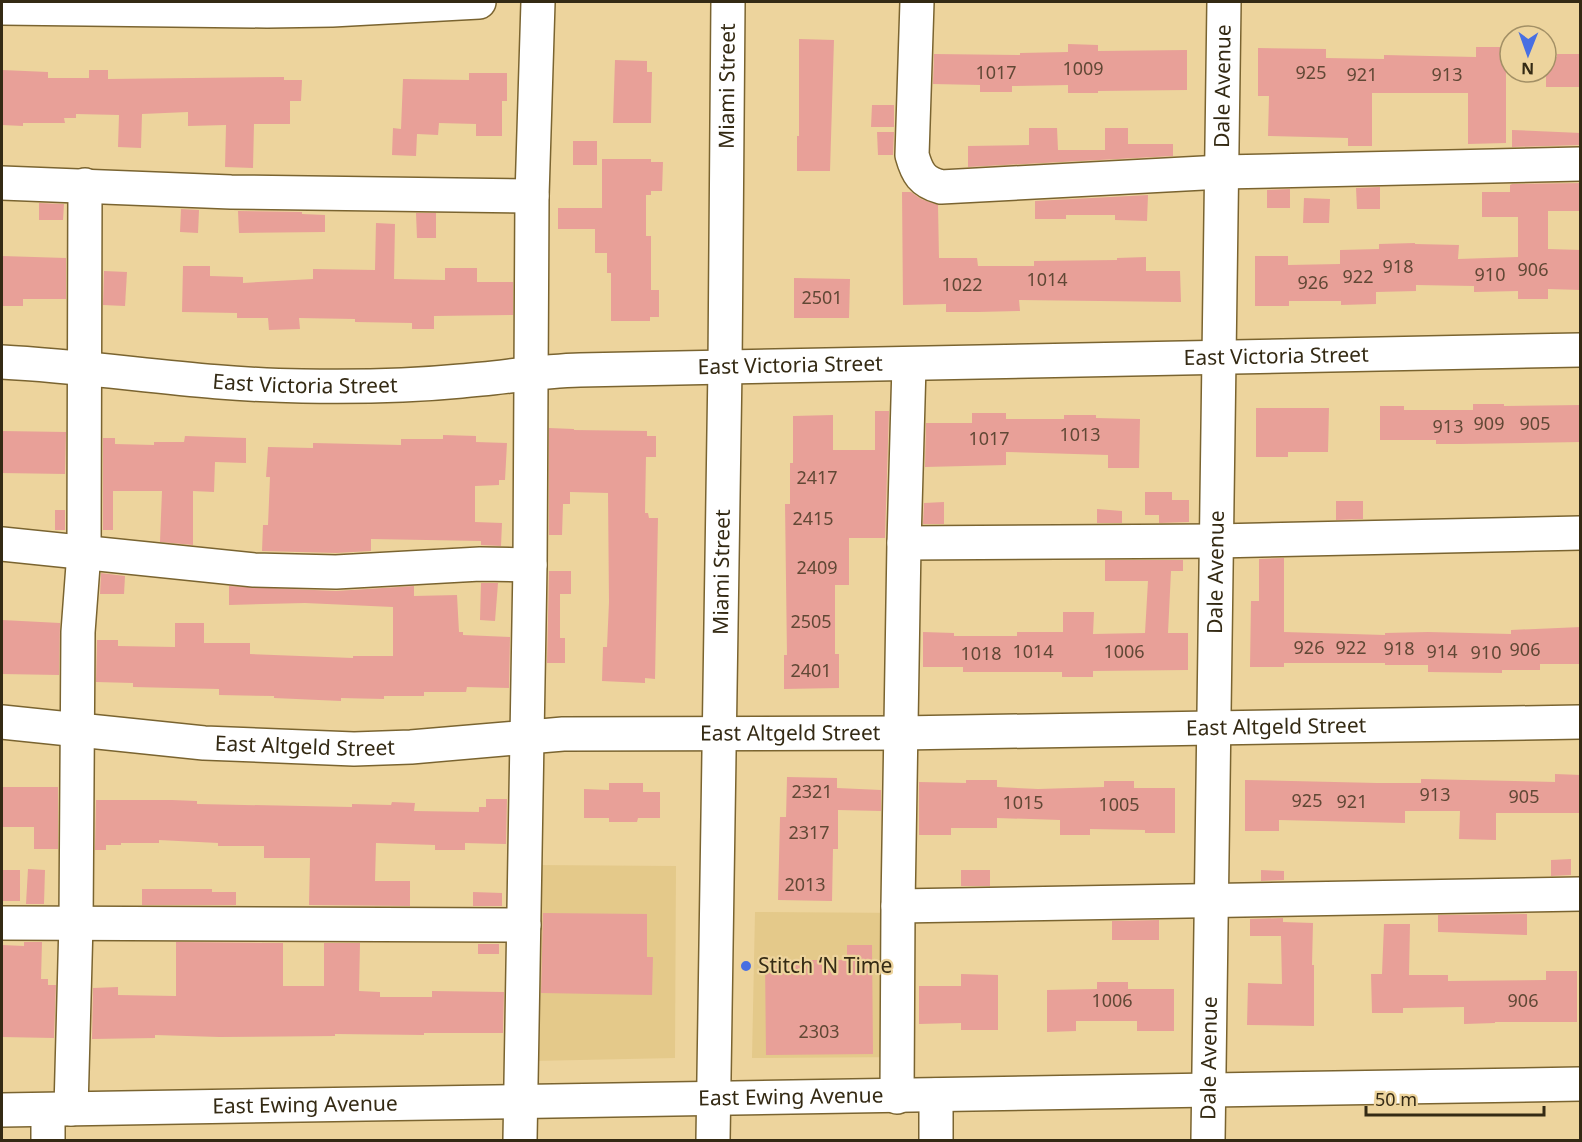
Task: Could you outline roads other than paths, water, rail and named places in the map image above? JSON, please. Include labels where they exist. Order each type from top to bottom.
[{"type":"street","points":[[2,8],[267,11],[479,2]]},
{"type":"street","points":[[520,1140],[530,565],[532,196],[538,2]]},
{"type":"street","name":"Miami Street","points":[[713,1140],[725,367],[728,2]]},
{"type":"street","points":[[917,2],[912,155],[916,170],[921,176],[941,187],[1222,172],[1581,164]]},
{"type":"street","name":"Dale Avenue","points":[[1208,1140],[1224,2]]},
{"type":"street","points":[[2,183],[231,192],[532,196]]},
{"type":"street","points":[[56,1120],[76,923],[78,632],[84,552],[86,185]]},
{"type":"street","name":"East Victoria Street","points":[[2,362],[176,379],[299,386],[436,383],[574,370],[1220,359],[1581,350]]},
{"type":"street","points":[[897,1097],[898,906],[909,365]]},
{"type":"street","points":[[904,543],[1217,541],[1581,533]]},
{"type":"street","points":[[2,544],[254,570],[336,572],[480,564],[530,565]]},
{"type":"street","name":"East Altgeld Street","points":[[2,722],[204,743],[315,748],[411,747],[563,734],[901,732],[1581,722]]},
{"type":"street","points":[[898,906],[1581,894]]},
{"type":"street","points":[[2,923],[524,925]]},
{"type":"street","name":"East Ewing Avenue","points":[[2,1110],[56,1120],[521,1102],[1581,1084]]},
{"type":"street","points":[[936,1095],[936,1140]]},
{"type":"place","name":"Stitch ‘N Time","points":[[746,966]]}]
